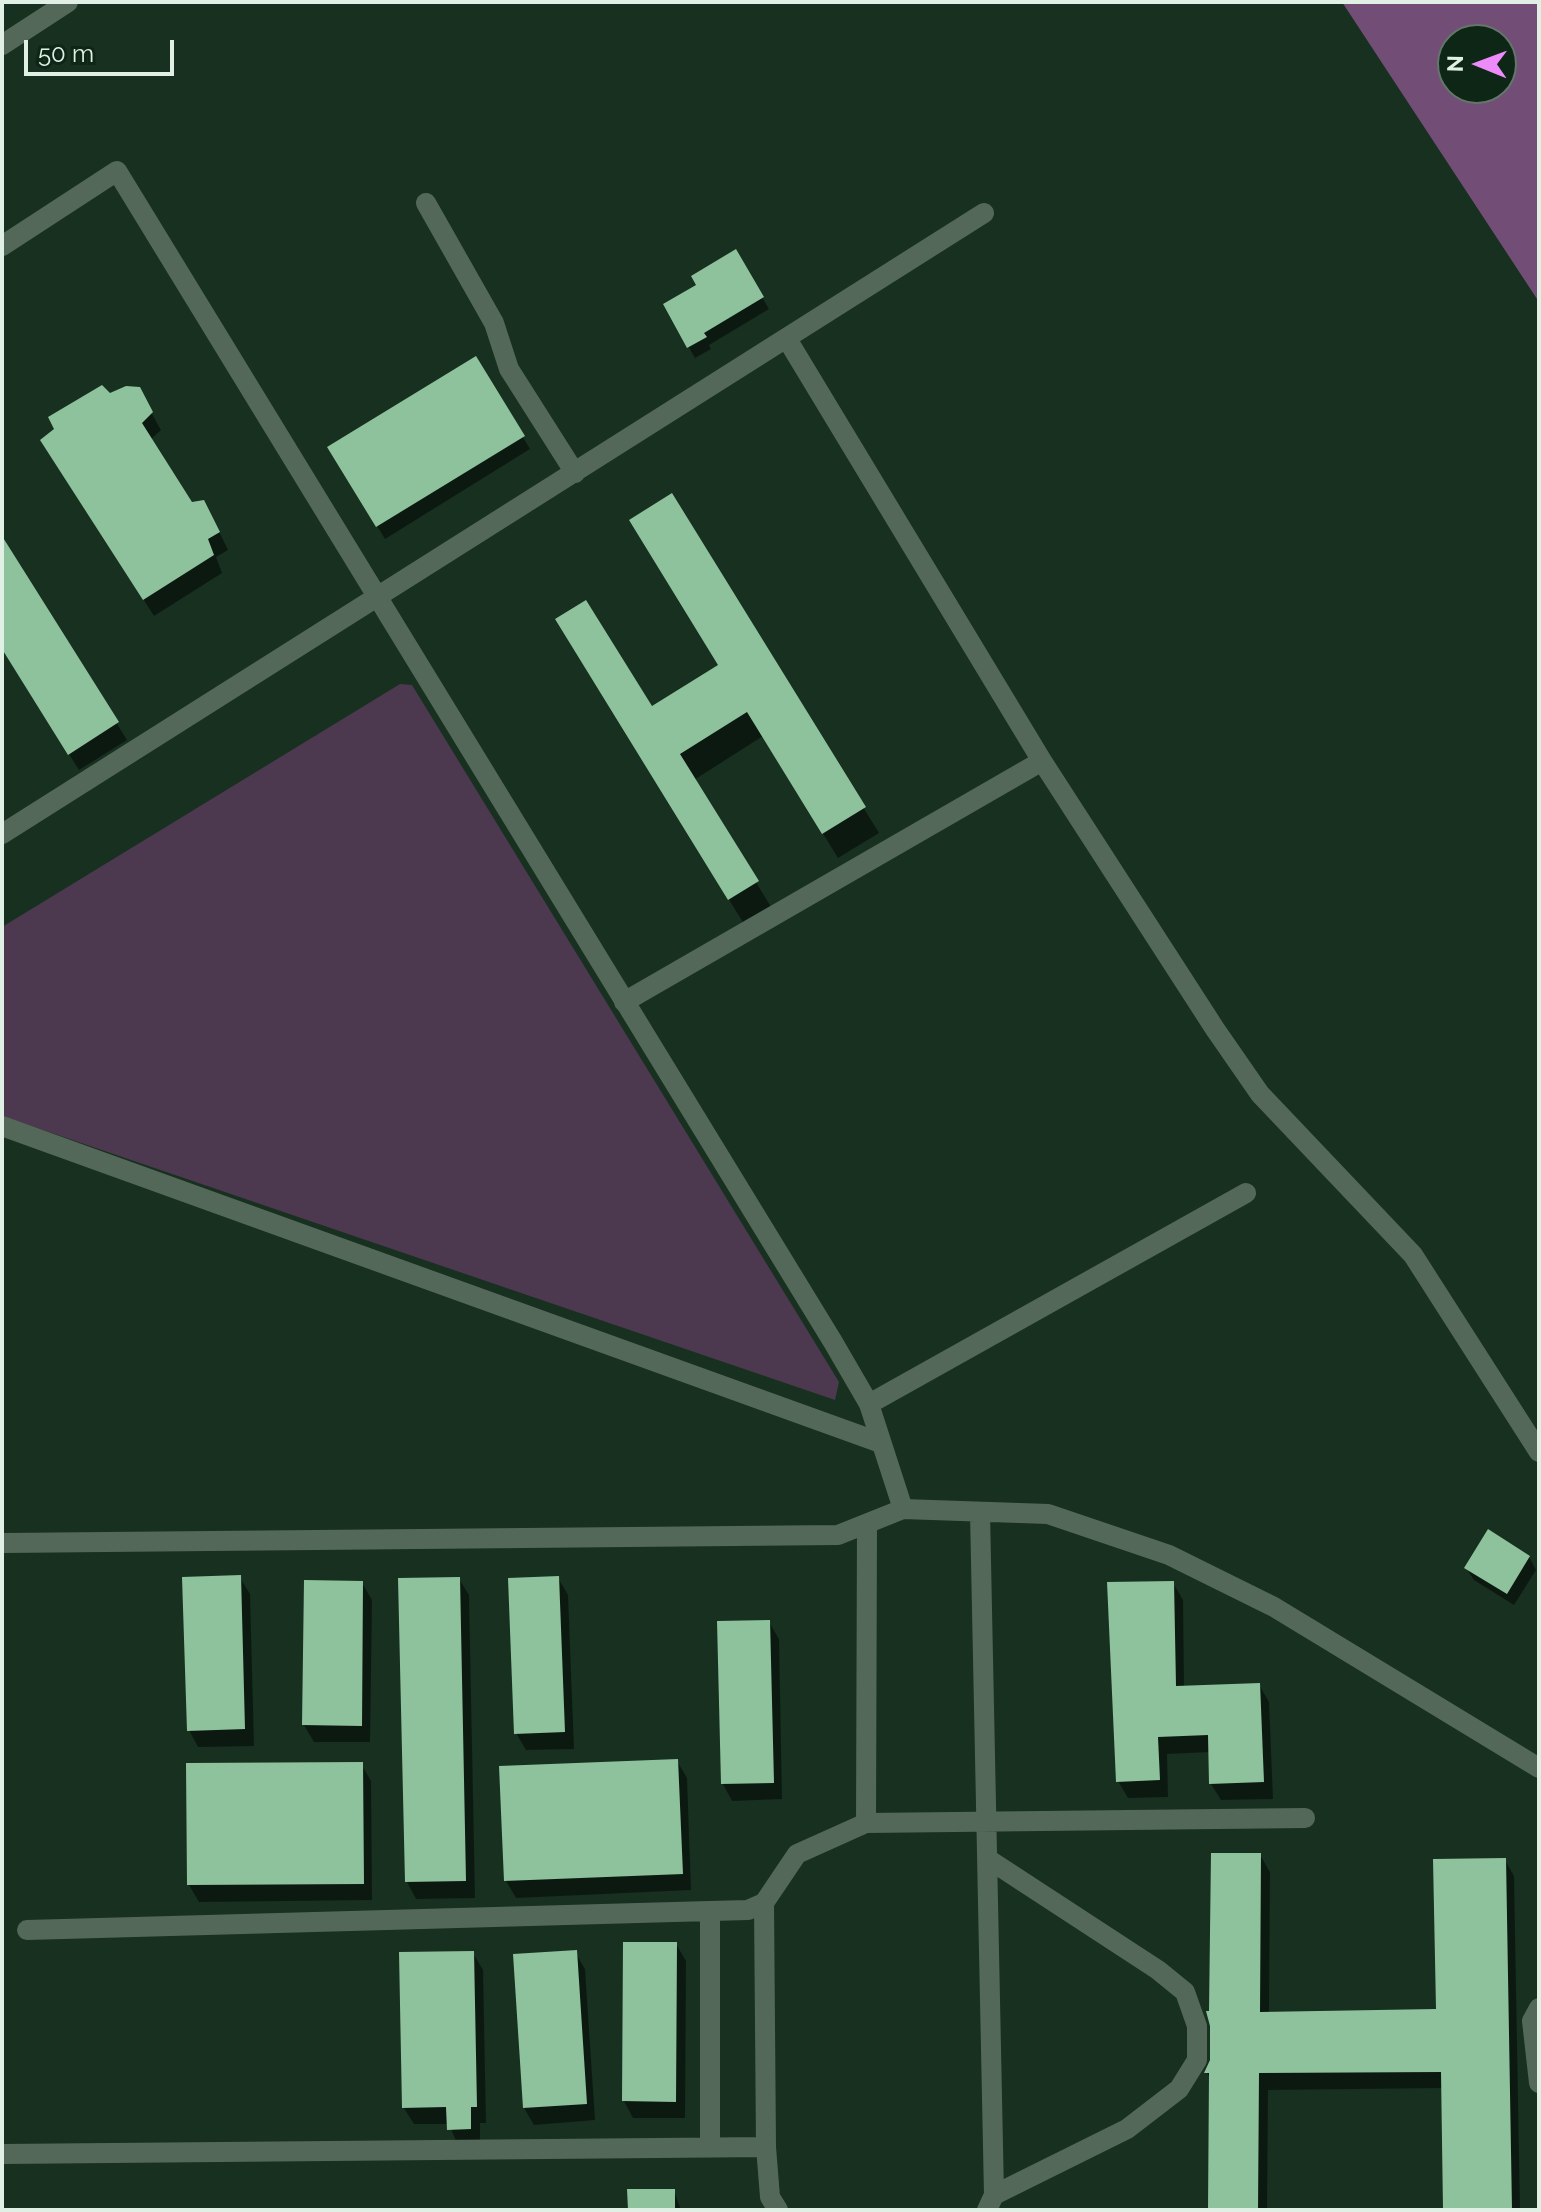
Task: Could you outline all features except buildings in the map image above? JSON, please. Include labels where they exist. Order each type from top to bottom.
[{"type":"lane","points":[[2,45],[68,2]]},
{"type":"lane","points":[[2,246],[117,171],[869,1404],[903,1509]]},
{"type":"lane","points":[[426,203],[494,323],[509,369],[575,473]]},
{"type":"lane","points":[[2,834],[984,213]]},
{"type":"lane","points":[[787,339],[1042,761],[1260,1094],[1413,1255],[1539,1452]]},
{"type":"lane","points":[[624,1002],[1042,761]]},
{"type":"lane","points":[[2,1126],[881,1443]]},
{"type":"lane","points":[[869,1404],[1246,1193]]},
{"type":"lane","points":[[2,1543],[838,1535],[903,1509],[1048,1514],[1169,1555],[1274,1607],[1539,1768]]},
{"type":"lane","points":[[980,1512],[988,1823],[988,1859],[990,2202],[1127,2129],[1179,2089],[1197,2060],[1197,2026],[1185,1992],[1158,1970],[988,1859]]},
{"type":"lane","points":[[866,1823],[867,1525]]},
{"type":"lane","points":[[27,1930],[748,1910],[764,1903],[797,1854],[866,1823],[1305,1818]]},
{"type":"lane","points":[[764,1903],[766,2147],[770,2197],[778,2210]]},
{"type":"lane","points":[[710,1911],[710,2147]]},
{"type":"lane","points":[[1539,2008],[1532,2021],[1539,2083]]},
{"type":"lane","points":[[2,2154],[766,2147]]},
{"type":"shaded area","points":[[1342,2],[1539,2],[1539,302]]},
{"type":"shaded area","points":[[400,684],[412,685],[839,1382],[835,1400],[2,1116],[2,927]]}]
